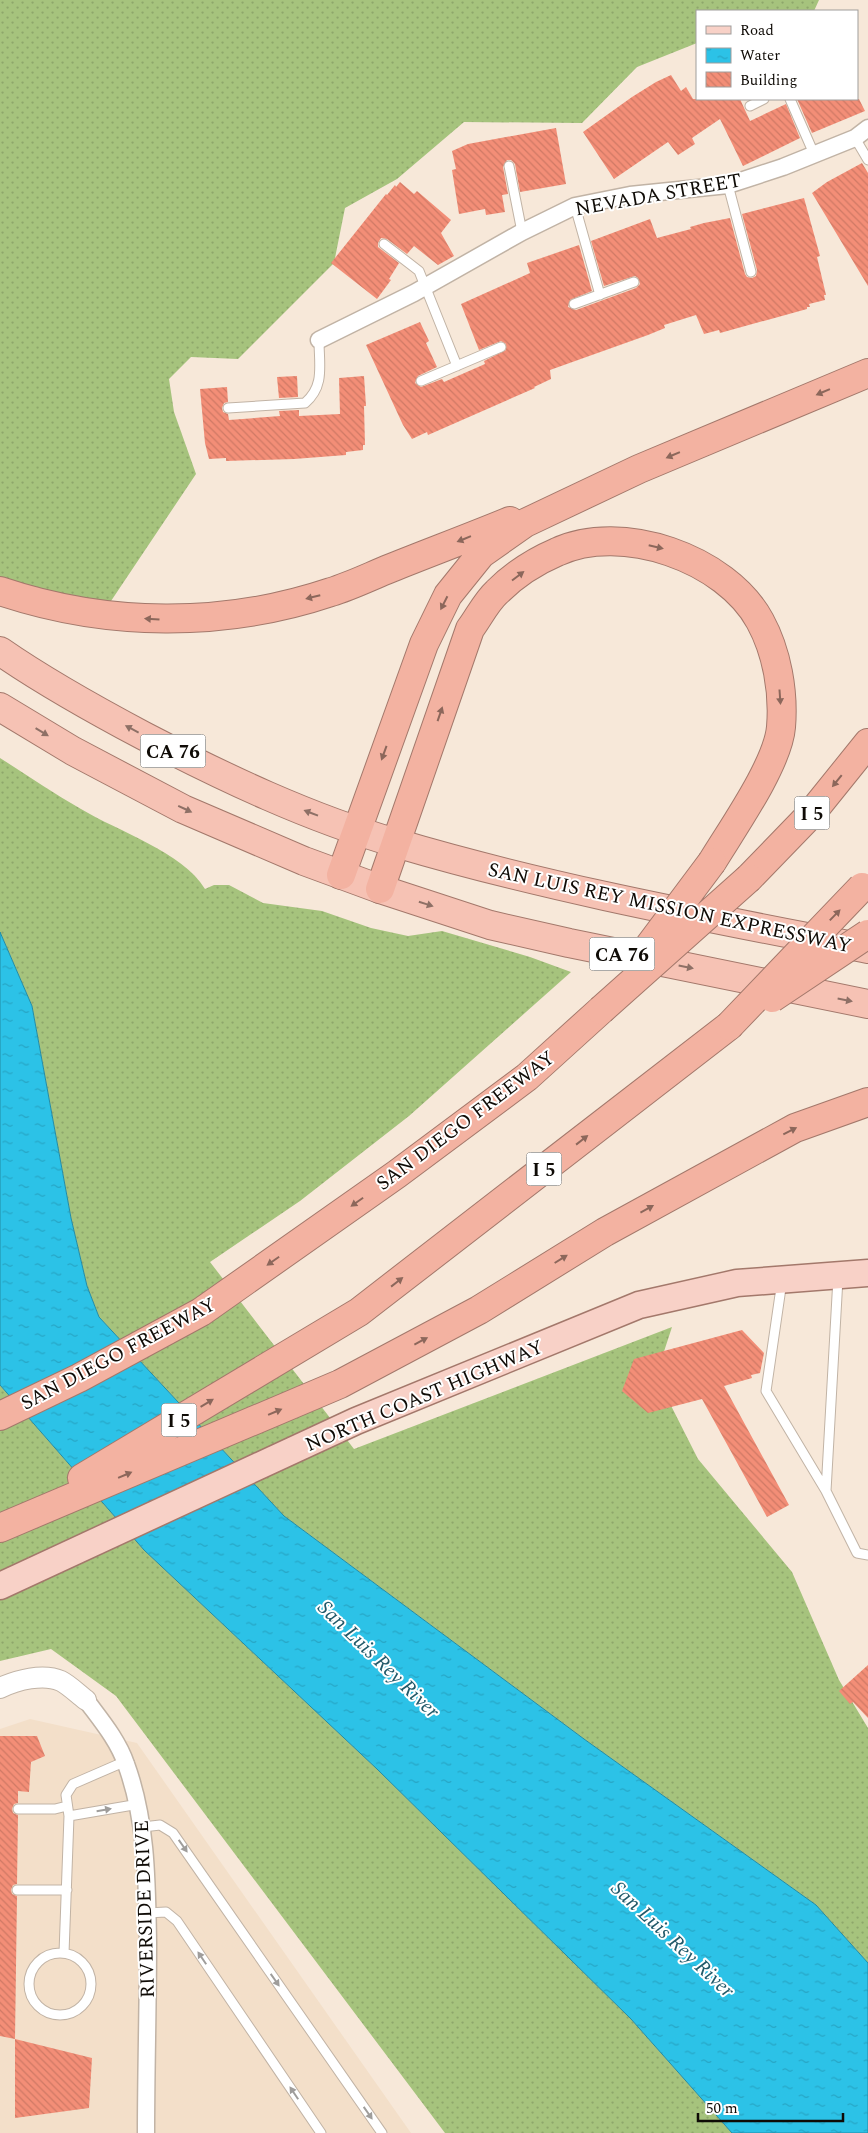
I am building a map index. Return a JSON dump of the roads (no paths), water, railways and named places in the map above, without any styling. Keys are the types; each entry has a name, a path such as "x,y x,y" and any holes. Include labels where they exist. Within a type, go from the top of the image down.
{"highway":[{"path":"0,591 35,603 74,611 157,619 214,616 274,607 331,592 639,469 868,373"},
{"path":"341,874 424,644 448,595 481,554 525,523 639,469"},
{"path":"380,889 470,629 496,592 524,571 557,551 585,544 608,541 655,546 681,554 715,575 740,595 759,620 772,649 781,696 781,729 771,764 712,862 601,1010"},
{"name":"CA 76","path":"0,651 76,700 193,762 276,799 356,830"},
{"name":"CA 76","path":"0,706 73,751 184,809 304,861 380,889 490,925 868,1004"},
{"name":"SAN DIEGO FREEWAY","path":"0,1416 79,1378 201,1312 397,1174 527,1077 749,878 810,815 868,743"},
{"name":"SAN LUIS REY MISSION EXPRESSWAY","path":"356,830 395,843 512,875 596,895 868,949"},
{"name":"I 5","path":"0,1528 359,1312 729,1026 865,884"},
{"path":"729,1026 868,934"},
{"path":"0,1528 340,1384 479,1310 605,1232 795,1128 868,1102"}],"main road":[{"name":"NORTH COAST HIGHWAY","path":"0,1586 356,1421 639,1305 737,1283 782,1278 868,1273"}],"street":[{"name":"NEVADA STREET","path":"319,340 426,286 522,232 575,206 630,195 728,185 783,168 862,133"},
{"path":"0,1688 10,1683 36,1677 44,1678 60,1681 86,1700"},
{"name":"RIVERSIDE DRIVE","path":"86,1700 126,1761 139,1804 143,1828 148,1913 146,2133"}],"lane":[{"path":"750,106 762,100"},
{"path":"790,100 814,154"},
{"path":"862,133 868,160"},
{"path":"509,166 522,232"},
{"path":"728,185 751,272"},
{"path":"575,206 600,294"},
{"path":"384,244 419,271 457,366"},
{"path":"574,304 634,282"},
{"path":"228,408 305,403 315,395 320,378 319,340"},
{"path":"421,381 501,347"},
{"path":"826,1491 838,1275"},
{"path":"782,1278 766,1391 826,1491 857,1554 868,1555"},
{"path":"64,1953 68,1811 66,1794 72,1784 126,1761"},
{"path":"18,1809 68,1811 139,1804"},
{"path":"143,1828 160,1825 173,1833 382,2133"},
{"path":"17,1890 66,1890"},
{"path":"148,1913 166,1912 177,1921 321,2133"},
{"path":"64,1953 80,1961 86,1968 91,1985 85,2002 71,2013 62,2015 52,2014 43,2010 35,2003 29,1983 36,1964 44,1957 64,1953"}],"water":[{"name":"San Luis Rey River","path":"0,932 32,1006 71,1218 87,1286 99,1317 284,1516 584,1739 816,1905 868,1963 868,2133 732,2133 631,2019 377,1769 144,1550 0,1385"}]}
